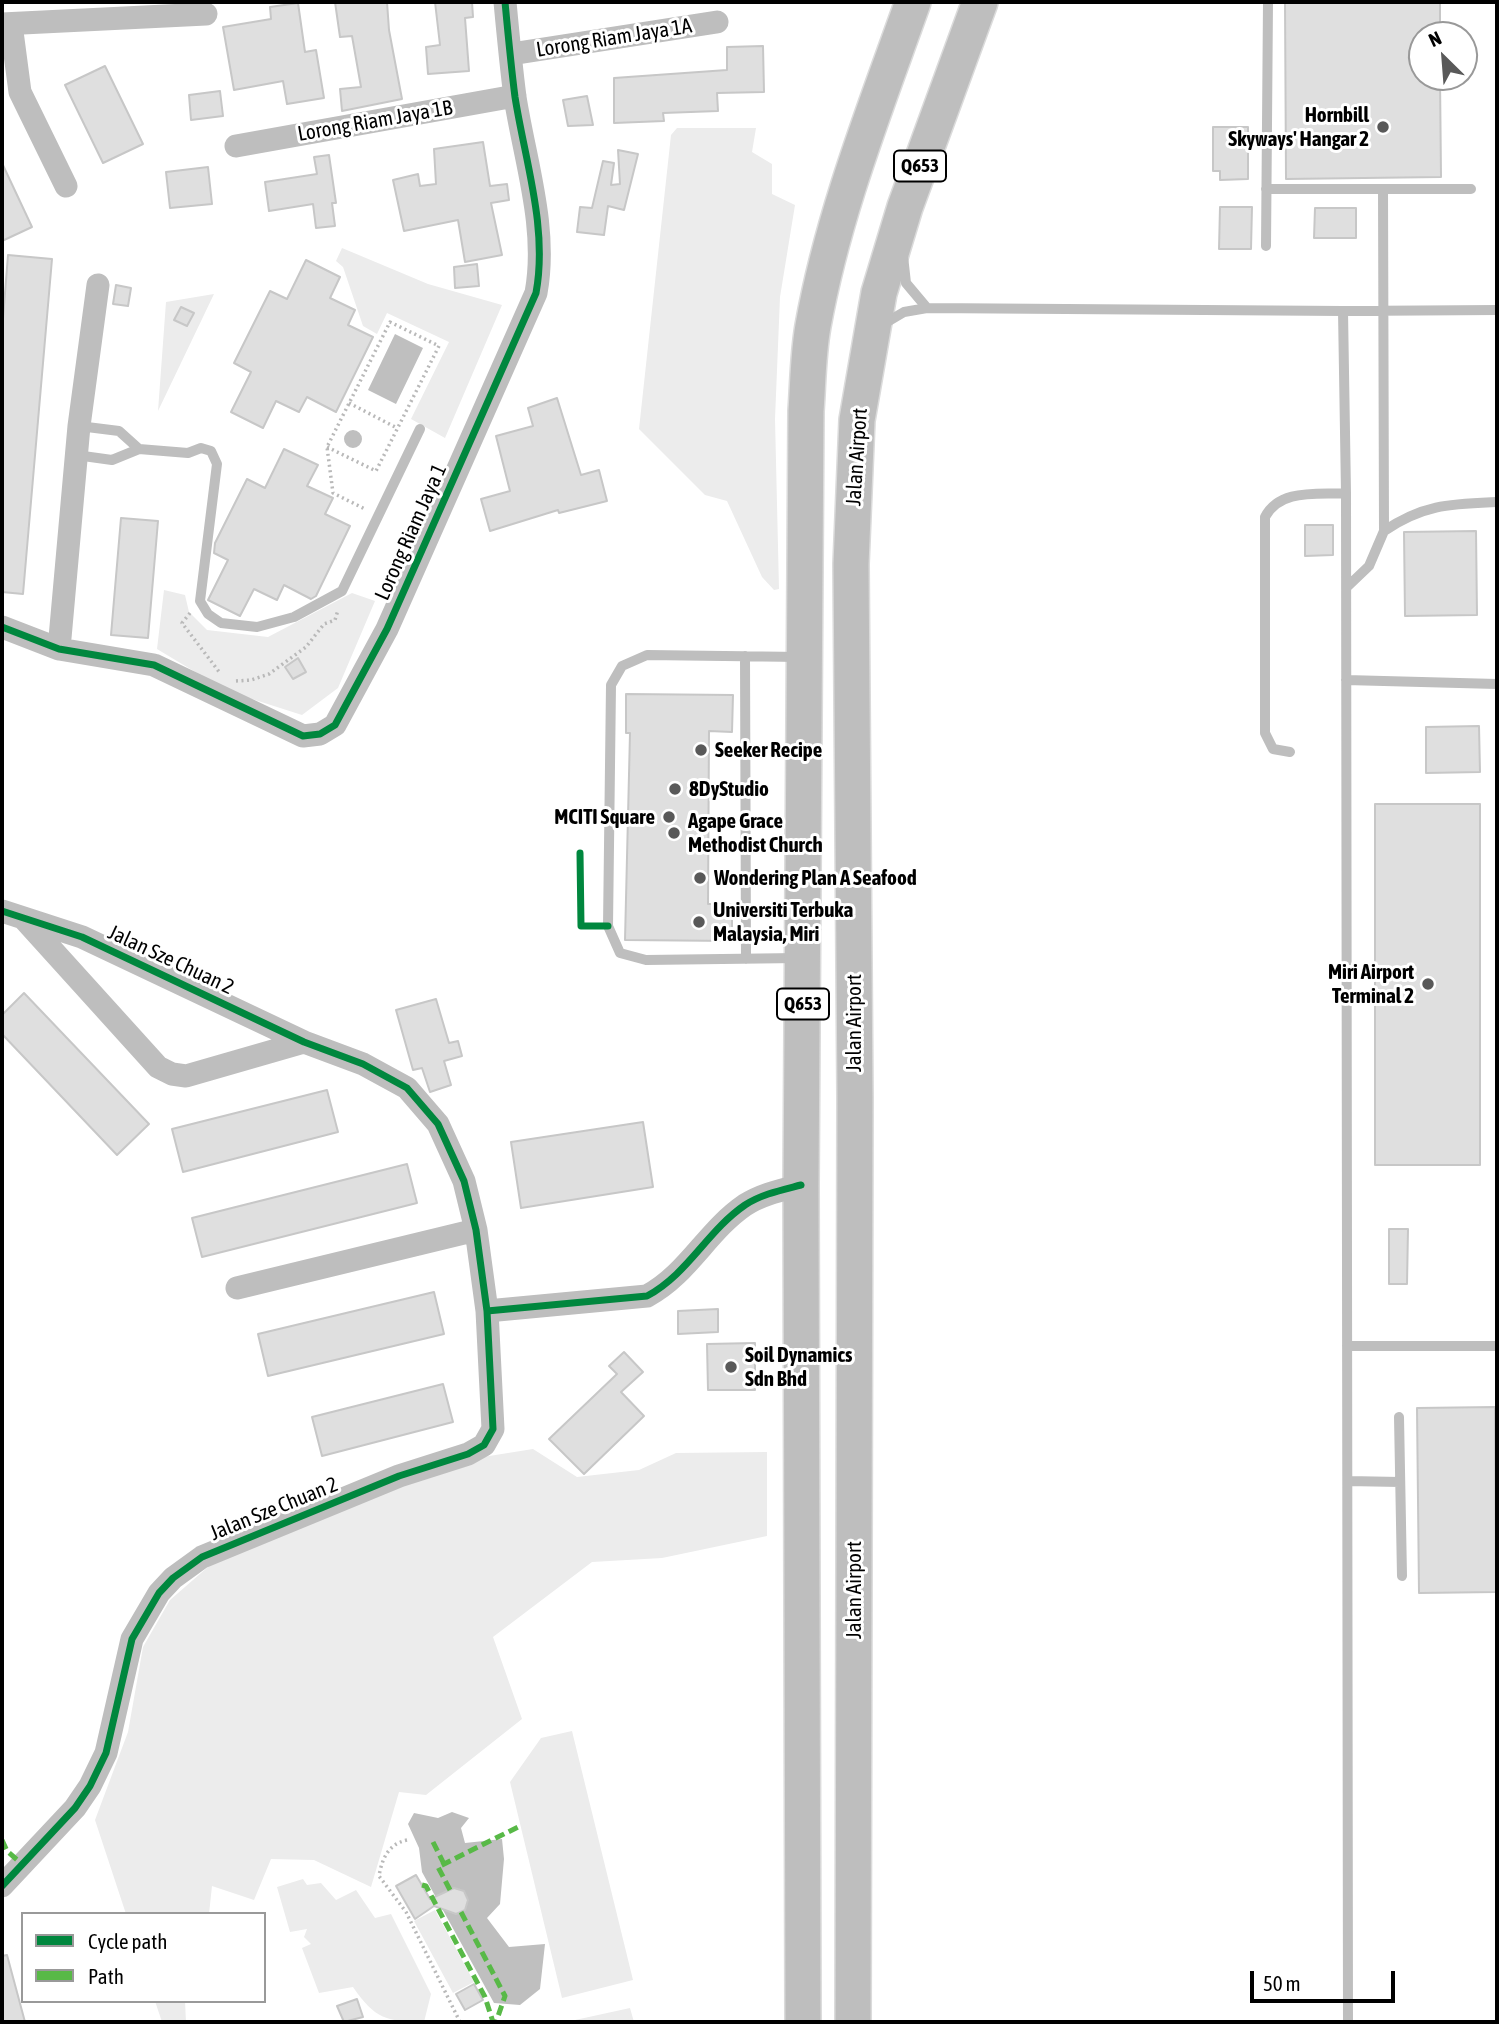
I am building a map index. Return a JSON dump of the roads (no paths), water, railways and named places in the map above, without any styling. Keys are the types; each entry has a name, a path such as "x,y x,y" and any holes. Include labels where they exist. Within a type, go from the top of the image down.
{"main road":[{"name":"Q653","path":"803,2022 801,1185 804,958 802,657 806,411 812,330 844,194 913,2"},
{"name":"Jalan Airport","path":"853,2022 855,1098 851,564 857,420 879,293 905,207 980,2"},
{"path":"801,1185 832,1173 845,1153 855,1098"}],"street":[{"name":"Lorong Riam Jaya 1","path":"2,627 59,649 154,666 303,736 320,734 335,725 387,629 537,293 540,272 539,235 515,96 505,2"},
{"path":"66,186 20,92 6,24 206,14"},
{"name":"Lorong Riam Jaya 1A","path":"511,54 718,22"},
{"name":"Lorong Riam Jaya 1B","path":"236,146 515,96"},
{"path":"59,649 79,426 98,285"},
{"name":"Jalan Sze Chuan 2","path":"2,911 82,937 304,1042 363,1064 407,1088 423,1103 439,1124 464,1181 475,1230 487,1311 493,1429 484,1445 468,1454 399,1476 202,1557 173,1578 159,1593 132,1640 106,1754 90,1786 75,1808 2,1886"},
{"path":"24,919 158,1067 172,1074 186,1076 304,1042"},
{"path":"487,1311 647,1296 669,1284 721,1225 746,1205 764,1195 801,1185"},
{"path":"237,1288 475,1230"}],"lane":[{"path":"1266,246 1268,2"},
{"path":"1266,189 1471,189"},
{"path":"1347,587 1369,566 1384,531 1383,189"},
{"path":"905,207 903,261 906,283 927,308"},
{"path":"872,334 886,321 904,312 927,308 1497,310"},
{"path":"1343,310 1347,587 1348,2022"},
{"path":"79,426 119,431 139,449"},
{"path":"76,455 112,460 139,449 188,453 201,448 211,451 217,464 200,601 208,614 221,623 257,627 294,617 342,591 420,429"},
{"path":"1290,752 1273,749 1265,733 1265,517 1279,500 1293,496 1346,494"},
{"path":"1384,531 1417,512 1438,504 1497,502"},
{"path":"802,657 647,655 622,666 611,685 607,926 621,953 646,960 804,958"},
{"path":"744,656 746,959"},
{"path":"1346,680 1497,684"},
{"path":"1347,1346 1497,1346"},
{"path":"1399,1417 1402,1576"},
{"path":"1348,1481 1400,1482"}],"place":[{"name":"Hornbill Skyways' Hangar 2","path":"1383,127"},
{"name":"Seeker Recipe","path":"701,750"},
{"name":"8DyStudio","path":"675,789"},
{"name":"MCITI Square","path":"669,817"},
{"name":"Agape Grace Methodist Church","path":"674,833"},
{"name":"Wondering Plan A Seafood","path":"700,878"},
{"name":"Universiti Terbuka Malaysia, Miri","path":"699,922"},
{"name":"Miri Airport Terminal 2","path":"1428,984"},
{"name":"Soil Dynamics Sdn Bhd","path":"731,1367"}]}
